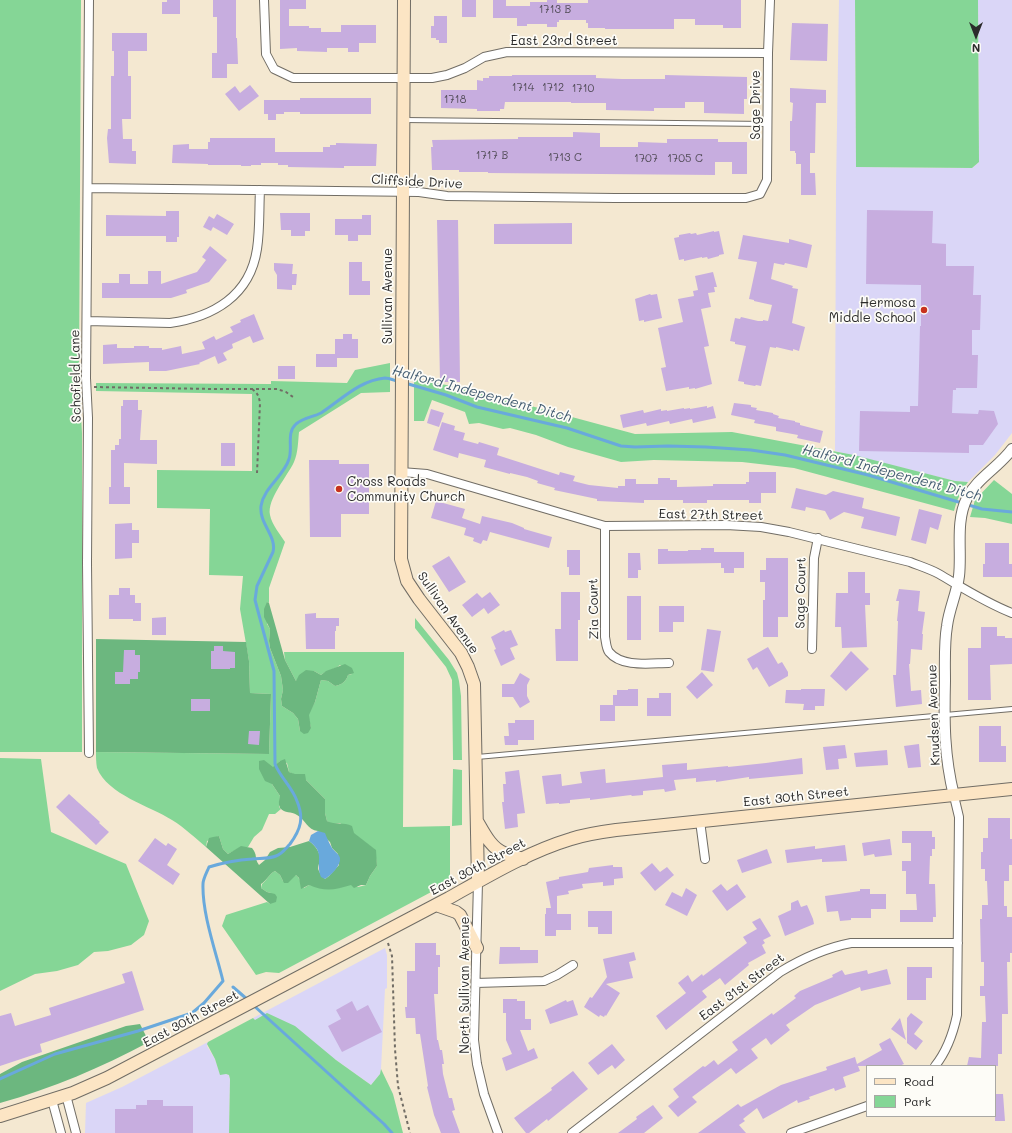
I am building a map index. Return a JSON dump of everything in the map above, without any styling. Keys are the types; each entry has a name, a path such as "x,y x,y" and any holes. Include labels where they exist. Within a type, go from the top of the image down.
{"main road":[{"name":"Sullivan Avenue","path":"404,0 401,552 407,581 419,600 461,654 471,675 475,692 478,882"},
{"name":"East 30th Street","path":"0,1116 66,1095 92,1085 125,1069 523,858 554,844 587,834 616,830 1012,789"},
{"path":"477,820 491,843 497,849 504,853 523,858"},
{"path":"436,905 456,912 460,915 477,948"}],"street":[{"name":"Schofield Lane","path":"89,0 87,321 89,752"},
{"name":"East 23rd Street","path":"264,0 266,54 274,69 293,78 432,78 447,75 465,68 484,57 507,52 768,53"},
{"name":"Sage Drive","path":"746,198 760,194 767,180 770,0"},
{"name":"Cliffside Drive","path":"88,188 419,192 447,196 746,198"},
{"path":"87,321 170,323 203,316 215,310 228,300 244,282 255,260 259,236 260,190"},
{"name":"Knudsen Avenue","path":"936,1065 951,1038 957,1015 959,817 946,760 944,714 946,628 958,586 961,524 965,503 972,490 1012,449"},
{"name":"East 27th Street","path":"401,472 427,474 605,526 746,526 774,529 818,538 910,562 938,573 958,586 1002,610 1012,613"},
{"name":"Zia Court","path":"605,526 605,637 608,651 617,660 629,663 669,663"},
{"name":"Sage Court","path":"812,649 814,558 818,538"},
{"path":"700,821 705,859"},
{"name":"North Sullivan Avenue","path":"478,882 474,1040 477,1064 484,1094 498,1133"},
{"name":"East 31st Street","path":"572,1133 780,972 806,957 837,946 851,943 958,943"},
{"path":"476,983 538,982 550,979 573,965"},
{"path":"66,1095 76,1133"},
{"path":"52,1100 61,1133"},
{"path":"791,1133 866,1106"}],"lane":[{"path":"403,120 768,124"},
{"path":"476,757 1012,708"}],"path":[{"path":"87,387 277,389 286,392 293,397"},
{"path":"252,389 259,396 260,403 257,473"},
{"path":"384,932 392,956 395,1049 398,1086 410,1133"}],"shaded area":[{"name":"Hermosa Middle School","path":"839,0 855,0 856,167 972,168 979,162 978,0 1012,0 1012,433 995,455 968,482 955,481 835,451 836,187"},
{"path":"385,948 387,955 387,988 385,989 381,1069 380,1074 371,1085 336,1060 253,1018"},
{"path":"208,1042 207,1046 215,1059 220,1074 229,1075 230,1079 229,1133 85,1133 86,1103 122,1087"}],"green space":[{"path":"0,0 81,0 79,379 82,433 82,752 0,752"},
{"path":"855,0 978,0 979,162 972,168 856,167"},
{"path":"390,363 390,392 361,393 299,432 298,447 295,459 274,495 270,509 272,522 285,542 269,588 269,603 267,602 267,624 270,629 270,648 281,676 283,690 281,699 282,706 293,713 298,719 300,731 311,728 308,715 315,702 321,680 328,681 335,686 343,683 348,675 352,674 340,665 321,675 314,671 296,681 285,660 284,652 404,652 403,827 450,826 450,882 279,973 266,972 256,975 222,926 226,915 267,902 270,904 271,893 261,888 262,884 275,871 280,875 283,881 296,875 304,888 309,885 338,888 351,884 358,887 366,885 377,866 375,850 340,823 332,824 327,821 325,813 325,799 306,780 289,772 287,763 280,761 273,768 272,784 280,796 279,807 281,809 275,814 269,814 262,830 254,837 248,847 241,847 228,854 223,849 219,836 207,841 206,847 172,820 130,799 110,786 102,777 97,768 96,756 96,752 269,754 271,694 250,693 249,661 240,609 243,576 209,575 210,509 157,508 157,470 252,471 252,394 96,391 96,383 271,384 271,381 347,383 355,370"},
{"path":"414,379 468,389 635,434 732,432 854,455 955,481 968,482 956,503 954,511 794,468 742,462 654,460 621,462 510,428 503,429 479,423 469,424 465,412 432,400 424,421 414,421"},
{"path":"994,480 1012,494 1012,524 985,518 970,517 975,500"},
{"path":"267,602 269,603 285,660 296,681 299,675 306,670 314,671 321,675 326,671 345,664 352,668 354,673 348,675 343,683 335,686 328,681 321,680 315,702 309,715 311,728 308,733 304,734 300,731 298,719 293,713 282,706 281,699 283,690 281,676 270,648 270,629 264,617 264,609"},
{"path":"415,618 449,660 457,673 461,696 462,760 453,760 452,680 446,667 415,628"},
{"path":"96,639 246,642 249,661 250,693 271,694 269,754 96,752"},
{"path":"0,758 41,759 51,832 126,864 149,921 144,935 131,945 108,951 94,952 78,965 57,971 35,974 0,991"},
{"path":"285,759 289,772 295,774 305,774 306,780 325,799 325,813 327,821 352,826 354,833 376,850 377,866 366,885 361,885 354,888 351,885 330,890 320,889 309,885 301,889 299,878 296,875 288,883 284,883 280,875 275,871 261,884 261,888 267,892 275,894 277,897 276,902 270,904 206,847 209,838 219,836 223,849 228,854 241,846 252,848 259,865 265,860 270,852 278,848 290,847 309,841 319,852 320,861 318,870 325,879 339,865 338,854 332,848 330,842 318,831 311,829 303,819 280,808 280,796 272,784 265,781 259,769 259,761 264,760 273,767"},
{"path":"453,769 462,770 462,825 452,826"},
{"path":"267,1013 295,1026 336,1060 371,1085 380,1074 381,1069 393,1094 403,1133 229,1133 230,1079 229,1075 220,1075 215,1059 207,1044 208,1042 253,1018 255,1020"},
{"path":"140,1024 149,1042 76,1077 39,1091 0,1103 0,1074 22,1062 126,1026"}],"water":[{"path":"318,831 325,833 332,848 340,858 339,864 333,873 325,879 321,877 319,872 319,854 314,845 309,841 311,835"}],"building":[{"path":"167,0 180,0 180,14 162,14 162,2 167,2"},
{"path":"213,0 236,0 238,64 227,64 227,78 212,78 212,53 217,53 217,17 213,17"},
{"path":"280,0 306,0 306,9 289,9 289,26 309,26 309,28 321,28 321,32 341,32 341,25 376,25 376,43 359,43 359,52 348,52 348,48 327,48 327,52 297,51 297,48 280,49"},
{"path":"462,0 476,0 476,17 462,17"},
{"path":"493,0 506,0 506,6 530,6 530,2 547,2 547,0 557,0 557,3 588,3 588,0 741,0 741,28 723,28 723,25 695,25 695,19 674,19 674,29 588,28 588,23 586,23 586,20 559,20 559,22 557,22 557,27 547,27 547,24 527,24 527,26 517,26 517,18 493,18"},
{"path":"434,16 447,16 447,43 439,43 439,40 436,40 436,38 431,38 431,26 434,26"},
{"path":"792,23 828,24 827,61 790,60"},
{"path":"112,33 147,33 147,51 128,51 128,76 131,76 131,119 122,119 123,139 132,139 132,151 136,151 136,164 109,163 107,138 108,129 111,129 111,76 114,76"},
{"path":"596,75 596,78 622,79 665,79 665,75 747,77 747,99 744,99 744,114 704,113 704,102 685,102 685,108 654,108 654,111 606,110 606,103 571,102 505,102 504,109 500,109 500,111 441,108 441,90 477,90 477,80 483,81 483,78 489,78 489,76"},
{"path":"250,85 259,96 239,111 225,94 235,86 240,93"},
{"path":"790,88 826,90 826,103 816,103 815,153 810,153 810,173 815,173 816,195 801,195 801,164 796,164 795,151 790,151 790,121 792,121 793,103 790,102"},
{"path":"300,98 371,98 371,114 300,114 300,112 284,112 284,114 276,114 276,120 268,120 268,114 264,114 264,100 300,100"},
{"path":"573,132 600,133 600,147 638,147 638,142 667,143 667,139 718,139 718,142 747,142 747,174 732,174 732,162 715,162 715,175 488,173 459,172 459,170 432,170 432,140 573,137"},
{"path":"210,138 275,138 275,152 323,152 323,147 330,147 330,145 336,145 336,143 377,144 376,166 344,166 344,168 288,167 288,165 278,165 278,163 261,163 261,165 241,166 172,163 173,145 189,144 189,149 208,149 208,142 210,142"},
{"path":"867,210 933,211 932,243 946,244 946,266 974,266 973,295 981,295 980,330 972,330 972,355 978,355 977,388 956,388 956,390 953,390 952,413 978,414 979,410 994,411 998,424 983,445 969,445 969,453 859,451 860,411 910,412 910,406 918,406 921,326 921,285 866,284"},
{"path":"166,211 179,211 179,237 177,237 177,242 166,242 166,236 106,236 106,215 166,216"},
{"path":"280,213 310,213 310,231 305,231 305,236 291,236 291,230 281,230"},
{"path":"217,214 234,224 227,235 213,227 211,231 203,227 209,216 214,219"},
{"path":"362,215 371,215 371,235 358,235 358,241 348,241 348,235 335,235 335,219 362,219"},
{"path":"437,220 458,220 460,382 440,382"},
{"path":"572,223 572,244 494,244 494,224"},
{"path":"719,231 724,254 708,259 707,257 702,257 684,261 684,259 679,260 674,238 679,237 679,235 690,233 696,233 697,235"},
{"path":"743,235 789,243 789,239 812,245 807,268 785,263 784,265 774,263 771,279 798,289 792,323 805,327 799,351 770,347 761,386 744,384 744,382 738,381 746,346 735,344 735,342 730,341 735,318 740,319 741,317 758,321 768,321 772,305 749,299 757,262 738,259"},
{"path":"210,246 227,260 209,282 186,290 187,293 171,298 102,298 102,283 119,283 119,274 130,274 130,284 148,284 148,271 161,271 161,284 197,272 206,260 202,257"},
{"path":"349,262 362,262 362,281 370,281 370,295 349,295"},
{"path":"274,263 293,264 292,274 297,274 296,285 292,285 292,290 277,289 277,275 274,270"},
{"path":"713,272 717,287 714,287 715,292 708,293 711,307 701,309 709,346 704,347 712,384 695,389 689,389 689,387 666,391 661,368 666,367 658,328 683,322 678,299 694,296 693,291 698,290 695,276"},
{"path":"650,294 657,294 662,318 644,322 644,320 639,321 635,299"},
{"path":"254,314 264,339 253,343 250,336 232,344 233,348 223,353 227,360 218,364 215,356 199,363 200,364 166,371 149,371 149,362 103,364 103,345 117,344 117,348 149,346 149,348 162,348 162,350 181,346 182,354 205,349 202,342 214,336 216,340 233,332 230,327 241,322 240,320"},
{"path":"343,334 352,334 352,339 358,339 358,358 337,358 337,367 316,367 316,354 335,354 335,339 343,339"},
{"path":"278,366 295,366 295,379 278,379"},
{"path":"123,400 138,400 138,410 142,410 140,440 157,440 157,464 124,463 124,487 130,487 130,504 109,504 109,487 111,487 111,450 115,450 115,445 119,445 119,439 121,439 121,406 123,406"},
{"path":"734,403 751,405 751,407 757,408 756,410 773,413 779,416 778,418 795,421 800,423 800,425 823,431 820,443 797,438 798,435 776,431 776,427 754,423 755,420 731,415"},
{"path":"707,406 707,408 713,406 716,418 693,423 692,419 670,424 669,421 647,426 646,423 623,428 620,415 643,410 644,413 661,409 661,411 667,411"},
{"path":"431,409 444,413 439,427 427,423"},
{"path":"442,422 455,426 454,430 465,433 463,440 478,444 479,442 499,448 497,455 559,475 560,472 575,476 573,481 589,485 618,488 618,486 625,486 625,479 636,479 636,484 658,484 658,478 670,478 670,480 677,480 677,487 713,486 713,484 746,484 746,482 749,482 749,472 776,472 776,493 761,493 761,503 749,503 749,500 707,500 707,503 683,503 683,500 644,500 644,503 597,501 597,499 554,490 555,488 537,483 538,481 527,477 484,467 486,460 459,453 458,458 433,450"},
{"path":"221,443 235,443 235,466 221,466"},
{"name":"Cross Roads Community Church","path":"309,460 339,460 339,464 369,464 369,514 341,514 341,537 310,537"},
{"path":"796,488 826,495 833,491 864,498 862,508 900,517 896,536 861,528 864,517 844,512 830,520 825,511 806,507 805,511 791,508"},
{"path":"436,501 465,509 462,518 480,524 482,516 512,523 524,529 552,537 549,548 490,532 487,541 483,540 481,544 473,541 474,538 464,535 466,528 431,518"},
{"path":"919,509 942,515 938,530 930,527 926,544 911,540"},
{"path":"132,523 132,530 139,530 139,543 132,543 132,558 115,559 115,524"},
{"path":"985,543 1009,543 1009,564 1012,564 1012,577 983,577 983,564 985,564"},
{"path":"701,548 714,548 714,552 744,552 744,568 734,568 734,573 724,573 724,568 721,568 721,563 658,564 658,549 668,549 668,551 688,551 701,550"},
{"path":"567,550 580,550 580,575 569,575 569,567 567,567"},
{"path":"628,553 640,553 641,570 638,570 638,578 628,578"},
{"path":"449,556 466,582 449,592 432,566"},
{"path":"766,558 788,558 788,617 778,617 778,637 763,637 763,600 765,600 765,582 760,582 760,570 766,570"},
{"path":"848,572 865,572 865,593 870,593 870,605 865,605 867,647 842,648 841,627 835,627 836,593 848,593"},
{"path":"119,588 130,588 130,595 135,595 135,603 141,603 141,621 133,621 133,619 109,619 109,595 119,595"},
{"path":"899,589 920,591 918,611 925,612 922,634 922,650 911,649 909,664 911,691 921,690 922,704 896,707 893,675 896,675 899,601 896,601"},
{"path":"490,592 500,605 488,614 484,608 472,617 462,605 477,593 482,598"},
{"path":"561,592 580,592 578,661 556,661 555,629 561,629"},
{"path":"627,596 641,596 641,640 627,640"},
{"path":"659,606 684,606 684,622 673,622 673,632 659,632"},
{"path":"316,613 316,618 339,618 339,626 336,626 335,631 335,649 306,649 305,614"},
{"path":"166,617 166,635 152,635 152,618"},
{"path":"981,627 997,627 997,636 1012,638 1012,664 990,665 991,700 968,700 968,648 981,648"},
{"path":"707,629 721,631 714,672 701,670"},
{"path":"504,630 505,632 511,630 518,645 510,648 515,659 501,666 494,650 496,649 491,637"},
{"path":"214,646 223,646 223,651 235,652 235,668 211,669 211,651 214,651"},
{"path":"768,647 778,664 782,662 788,672 788,676 769,687 757,667 753,670 747,659"},
{"path":"124,650 135,650 135,655 140,655 140,672 138,672 138,679 130,679 130,684 115,684 115,672 123,672"},
{"path":"851,651 869,669 846,691 830,676"},
{"path":"702,672 713,685 697,699 686,687"},
{"path":"520,673 530,679 527,685 527,696 530,702 520,708 513,697 502,697 502,684 514,684"},
{"path":"638,689 638,706 615,706 615,721 600,721 600,705 613,705 613,695 617,695 617,690"},
{"path":"825,689 824,706 815,706 815,710 803,710 804,704 785,703 786,690"},
{"path":"659,693 671,693 671,716 647,716 647,698 659,698"},
{"path":"191,699 210,699 210,711 191,711"},
{"path":"515,720 534,720 534,740 518,740 518,745 505,745 504,736 509,736 508,723 515,723"},
{"path":"979,726 1001,726 1001,746 1006,746 1006,762 979,762"},
{"path":"249,731 260,731 259,745 248,744"},
{"path":"919,744 921,767 908,768 904,746"},
{"path":"845,745 847,758 838,759 839,769 826,770 823,747"},
{"path":"887,750 888,765 856,767 854,753"},
{"path":"802,758 803,774 749,779 749,777 716,782 716,780 696,782 696,778 674,780 676,790 665,792 664,789 643,791 643,795 590,800 590,798 570,800 570,803 559,804 546,804 542,776 561,774 562,786 582,783 580,772 605,769 606,783 663,777 662,765 687,763 687,770 728,767"},
{"path":"519,770 525,813 517,814 518,827 505,829 502,802 504,802 503,784 506,784 505,772"},
{"path":"69,794 109,832 96,845 56,807"},
{"path":"988,818 1010,818 1012,865 1009,865 1009,881 1004,881 1004,906 1007,906 1007,917 1012,917 1012,953 1010,953 1010,962 1007,962 1008,1014 1002,1014 1002,1054 998,1054 998,1066 967,1065 969,1057 981,1058 982,1022 986,1022 985,996 980,996 980,986 984,986 984,962 981,962 980,919 982,919 982,905 988,905 985,869 981,869 981,852 983,852 983,838 988,838"},
{"path":"902,831 932,831 932,837 935,837 935,849 932,849 932,856 930,856 929,884 935,884 936,917 933,917 933,922 900,922 900,910 917,910 916,894 906,894 906,871 902,871 902,861 911,861 911,843 902,843"},
{"path":"155,838 166,846 168,843 177,849 167,865 180,874 173,885 138,861"},
{"path":"890,839 892,855 875,857 874,854 864,856 862,843"},
{"path":"845,845 847,861 822,862 822,859 787,863 785,850 815,846 815,849"},
{"path":"767,849 772,863 742,873 737,860"},
{"path":"652,863 660,872 667,867 674,875 655,891 640,873"},
{"path":"613,865 613,867 622,867 623,878 614,879 614,885 603,886 603,882 582,884 583,888 568,891 569,894 557,896 557,914 571,914 571,930 556,930 556,936 545,936 546,908 551,908 546,882 559,879 559,877 588,872 589,868"},
{"path":"721,884 727,891 737,884 746,897 727,911 712,891"},
{"path":"686,888 697,895 687,916 665,905 672,892 682,897"},
{"path":"860,889 870,889 870,894 886,894 886,909 871,909 871,918 851,918 851,920 840,921 838,911 827,912 825,896 860,891"},
{"path":"798,900 801,907 807,905 814,924 785,936 778,916 791,910 791,903"},
{"path":"588,911 612,911 612,934 598,934 598,927 588,927"},
{"path":"760,918 771,936 763,940 765,943 762,945 766,953 748,963 749,965 725,985 720,978 702,991 707,997 666,1030 656,1016 686,993 678,983 688,975 692,982 702,974 703,976 747,943 743,937 757,929 752,922"},
{"path":"415,943 436,943 436,955 440,955 440,967 438,967 438,994 434,994 437,1040 440,1050 442,1050 444,1064 442,1064 443,1074 449,1098 452,1098 455,1110 452,1111 460,1133 441,1133 434,1115 427,1087 420,1034 416,1034 415,1018 406,1018 405,1007 407,1007 407,971 415,971"},
{"path":"500,947 520,947 520,950 538,950 538,963 499,964"},
{"path":"634,952 636,960 629,962 633,978 606,984 620,993 606,1016 605,1015 604,1017 600,1015 599,1017 584,1007 590,997 592,998 607,977 603,959"},
{"path":"907,967 932,967 932,978 926,978 926,1000 907,1000"},
{"path":"887,969 891,984 861,991 860,987 815,1005 786,1025 790,1030 771,1045 766,1038 751,1049 758,1058 736,1074 731,1068 692,1097 697,1102 678,1117 668,1106 679,1097 673,1089 703,1066 705,1067 714,1060 718,1065 738,1050 732,1042 772,1013 773,1015 796,998 794,996 800,991 833,977 832,975 842,970 845,975 867,970 868,974"},
{"path":"132,971 144,1010 40,1044 42,1052 0,1066 0,1016 11,1013 15,1026 51,1015 49,1008 125,983 122,974"},
{"path":"503,999 517,999 517,1001 525,1001 525,1019 531,1019 531,1030 520,1030 528,1051 534,1048 538,1058 506,1071 502,1058 512,1054 506,1040 506,1013 503,1013"},
{"path":"566,1000 567,1002 573,1000 578,1015 550,1024 545,1010"},
{"path":"352,1001 357,1011 368,1005 382,1032 342,1052 328,1026 341,1019 336,1010"},
{"path":"911,1013 923,1022 914,1034 923,1041 916,1050 907,1043 907,1018"},
{"path":"900,1018 906,1040 891,1029"},
{"path":"890,1038 904,1064 858,1066 860,1071 843,1077 846,1087 835,1091 834,1088 809,1097 810,1099 798,1103 797,1100 763,1119 757,1108 743,1119 745,1121 739,1125 746,1133 698,1133 738,1104 741,1107 781,1085 827,1070 826,1067 855,1057 857,1064 882,1050 879,1044"},
{"path":"612,1044 625,1060 615,1069 612,1065 598,1075 588,1063"},
{"path":"573,1071 588,1089 548,1121 547,1119 529,1133 526,1133 514,1118 552,1090 551,1088"},
{"path":"996,1094 1003,1094 1005,1121 995,1121"},
{"path":"147,1100 163,1100 163,1106 193,1106 193,1133 115,1133 115,1109 136,1109 136,1105 147,1105"},
{"path":"653,1105 663,1118 644,1133 618,1133 637,1119 636,1117"}],"waterway":[{"name":"Halford Independent Ditch","path":"0,1079 55,1054 138,1031 192,1013 204,1003 223,981 210,933 203,896 203,882 209,867 246,859 270,858 278,855 294,839 299,828 301,818 295,796 275,764 274,671 255,600 257,586 273,552 274,546 261,512 263,499 270,487 283,471 289,459 290,436 296,424 302,420 321,413 351,391 367,382 385,378 400,382"},
{"name":"Halford Independent Ditch","path":"405,383 446,395 477,407 567,428 621,446 706,447 751,450 785,455 868,475 982,509 1012,512"},
{"path":"233,987 248,1000"},
{"path":"252,1004 392,1133"}],"place":[{"name":"Hermosa Middle School","path":"924,310"},
{"name":"Cross Roads Community Church","path":"339,489"}]}
